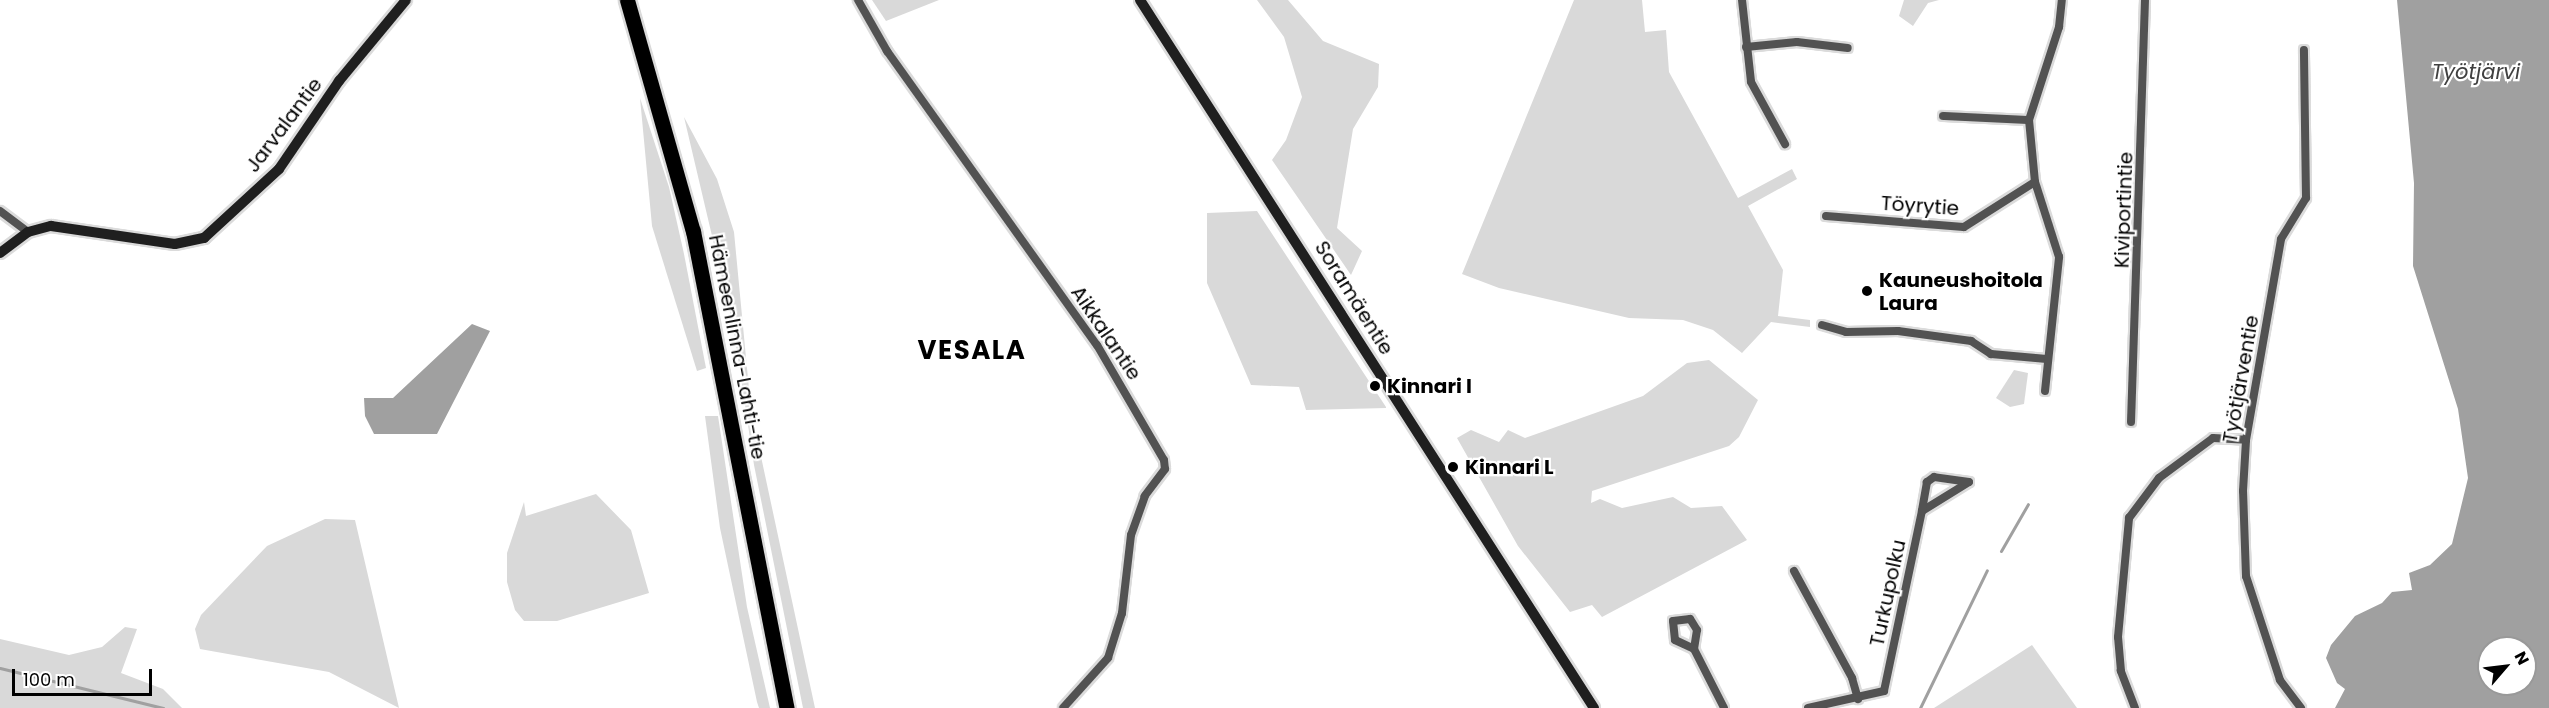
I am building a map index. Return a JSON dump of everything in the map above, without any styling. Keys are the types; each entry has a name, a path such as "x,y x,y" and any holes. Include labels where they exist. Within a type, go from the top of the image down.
{"highway":[{"name":"Hämeenlinna-Lahti-tie","path":"627,0 693,231 787,708"}],"street":[{"name":"Jarvalantie","path":"28,232 71,227 175,244 204,238 279,169 339,81 406,0"},
{"name":"Aikkalantie","path":"858,0 887,51 1097,345 1164,460 1165,469 1145,496 1131,535 1122,613 1108,658 1063,708"},
{"name":"Soramäentie","path":"1140,0 1594,708"},
{"path":"1742,0 1751,82 1785,144"},
{"path":"2045,391 2059,257 2035,182 2029,120 2059,27 2062,0"},
{"name":"Kiviportintie","path":"2131,422 2145,0"},
{"path":"1746,47 1797,42 1848,48"},
{"name":"Työtjärventie","path":"2301,708 2280,680 2246,576 2246,440 2281,239 2306,198 2304,50"},
{"path":"1943,116 2029,120"},
{"name":"Töyrytie","path":"1826,216 1964,228 2035,182"},
{"path":"0,211 28,232 0,253"},
{"path":"1822,326 1846,332 1898,331 1971,341 1991,354 2048,359"},
{"path":"2135,708 2121,671 2118,637 2129,518 2159,478 2213,438 2246,440"},
{"name":"Turkupolku","path":"1858,699 1884,691 1889,681 1927,482 1934,477 1969,482 1960,492 1922,511"},
{"path":"1794,571 1852,678 1858,699 1808,708"},
{"path":"1694,649 1724,708"}],"shaded area":[{"path":"872,0 939,0 886,21"},
{"path":"1257,0 1288,0 1323,41 1379,64 1378,87 1353,129 1337,228 1362,251 1351,275 1272,160 1286,140 1302,97 1284,37"},
{"path":"1574,0 1642,0 1645,32 1666,30 1669,72 1738,198 1792,169 1797,179 1748,206 1783,270 1778,316 1810,320 1810,327 1771,322 1742,353 1713,330 1683,320 1629,318 1499,288 1462,274"},
{"path":"1904,0 1939,0 1928,3 1913,26 1899,16"},
{"path":"640,98 669,187 684,254 706,368 697,371 652,226"},
{"path":"684,117 717,179 734,232 751,410 815,708 803,708 754,465 733,325"},
{"path":"1257,211 1386,408 1306,410 1299,387 1251,385 1207,283 1207,213"},
{"path":"1709,360 1758,400 1739,437 1729,446 1592,491 1591,503 1600,499 1622,508 1673,497 1691,508 1722,506 1747,540 1602,617 1592,605 1570,612 1518,546 1457,438 1471,430 1499,442 1508,430 1525,438 1643,396 1687,363"},
{"path":"2014,370 2028,373 2024,404 2010,407 1996,398"},
{"path":"705,416 718,416 747,607 770,708 759,708 757,702 720,528"},
{"path":"596,494 631,530 649,593 557,621 524,621 515,610 507,582 507,553 524,502 526,516"},
{"path":"325,519 355,520 399,708 329,672 200,649 195,629 201,615 267,546"},
{"path":"125,627 137,629 121,673 163,689 182,708 0,708 0,639 69,655 102,647"},
{"path":"2032,645 2077,708 1934,708"}],"water":[{"name":"Työtjärvi","path":"2397,0 2549,0 2549,708 2335,708 2345,689 2337,683 2326,658 2331,645 2355,616 2382,603 2392,592 2412,590 2409,573 2430,565 2452,544 2468,478 2458,409 2413,266 2414,183"},
{"path":"472,324 490,331 437,434 374,434 365,416 364,398 393,398"}],"waterway":[{"path":"2001,551 2028,504"},
{"path":"1920,708 1987,570"},
{"path":"0,668 163,708"}],"place":[{"name":"Kauneushoitola Laura","path":"1867,291"},
{"name":"Kinnari I","path":"1375,386"},
{"name":"Kinnari L","path":"1453,467"}],"district":[{"name":"VESALA","path":"972,351"}]}
